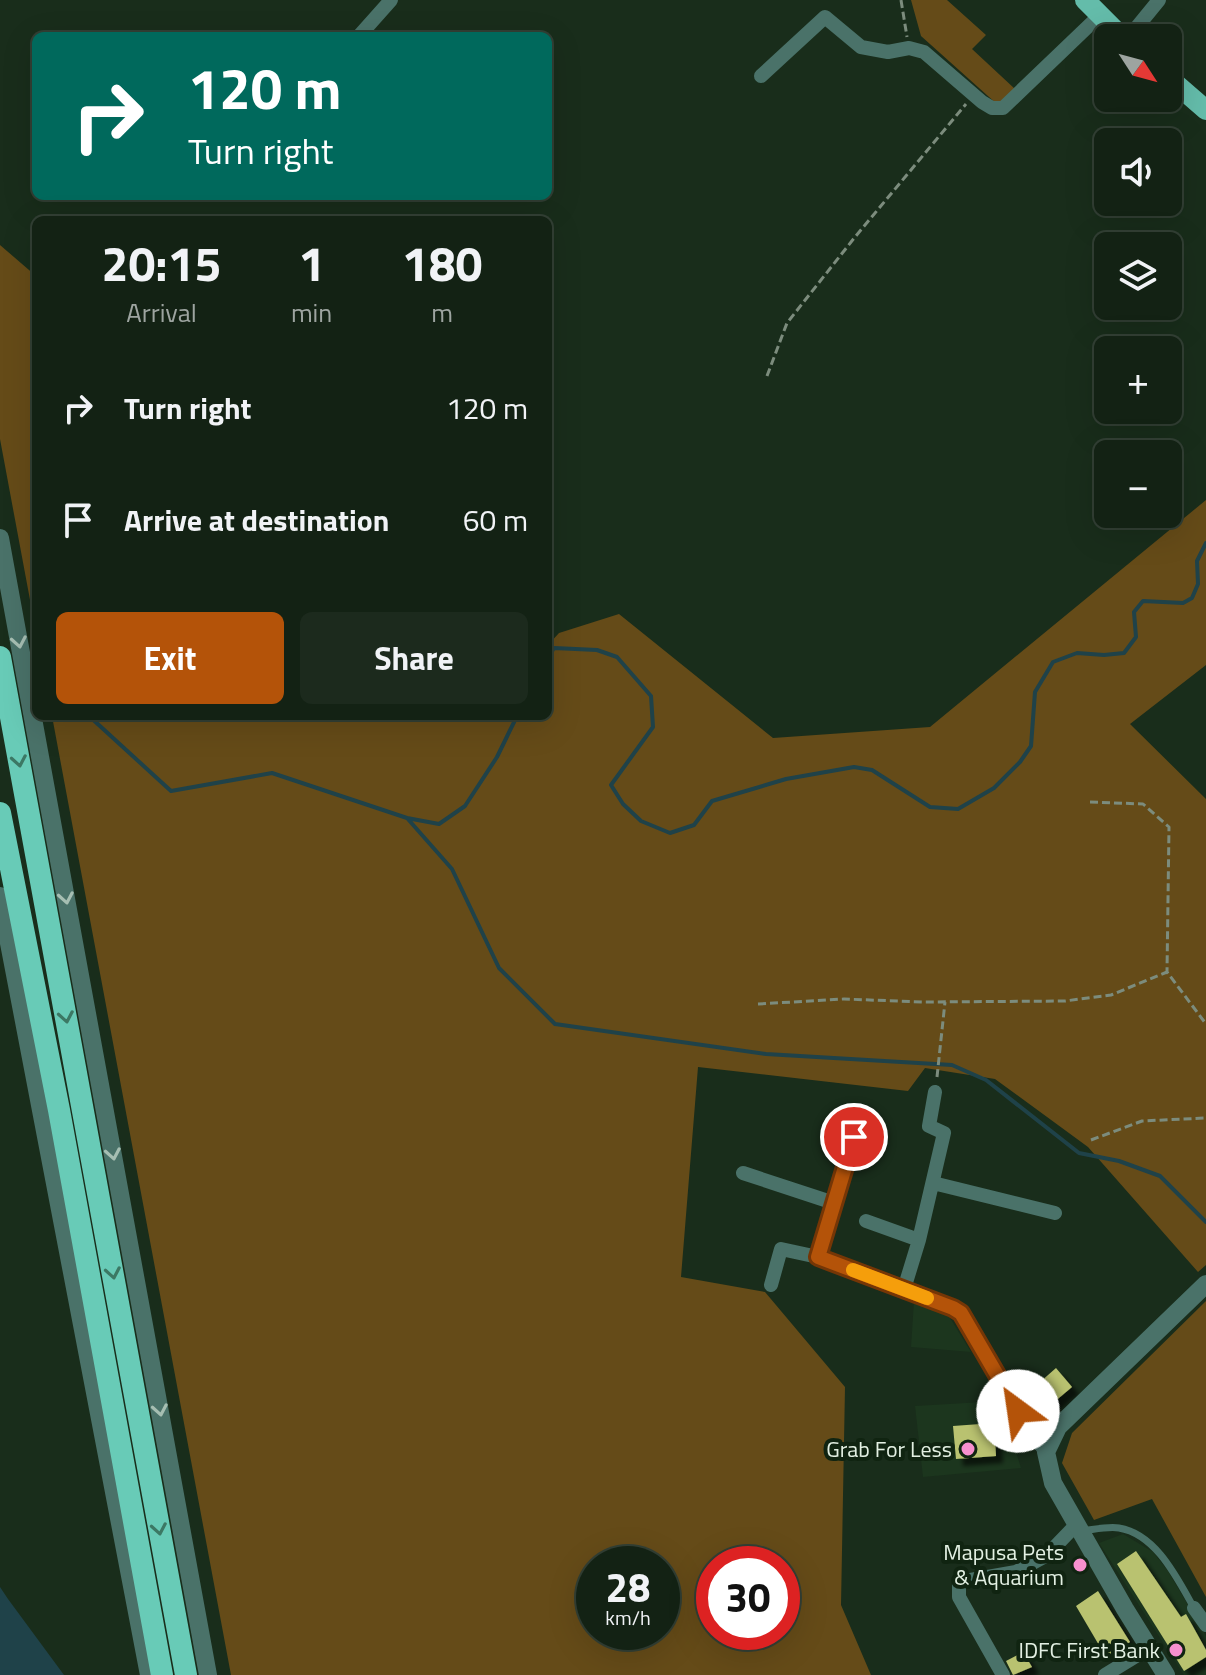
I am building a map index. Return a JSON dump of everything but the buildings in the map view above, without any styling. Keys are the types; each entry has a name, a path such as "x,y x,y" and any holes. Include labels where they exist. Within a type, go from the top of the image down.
{"highway":[{"path":"0,657 186,1675"},
{"path":"0,813 59,1110 162,1675"}],"main road":[{"path":"1092,7 1111,24"},
{"path":"1182,89 1206,110"}],"street":[{"path":"363,32 391,0"},
{"path":"1138,24 1159,0"},
{"path":"761,76 825,17 861,47 888,52 909,48 924,52 992,108 1003,108 1092,7"},
{"path":"0,538 32,713"},
{"path":"33,720 208,1675"},
{"path":"0,896 149,1675"},
{"path":"904,1289 944,1133 929,1126 935,1092"},
{"path":"818,1257 854,1137"},
{"path":"743,1173 834,1203"},
{"path":"933,1183 1055,1213"},
{"path":"866,1221 919,1240"},
{"path":"771,1285 781,1249 818,1257 961,1313 1046,1452 1053,1483 1077,1528 1166,1675"},
{"path":"1046,1452 1058,1427 1206,1284"},
{"path":"1003,1675 959,1597 959,1582 1016,1572 1047,1555 1077,1528"},
{"path":"1194,1608 1206,1625"},
{"path":"1105,1675 1149,1648"}],"lane":[{"path":"1077,1528 1119,1528 1149,1541 1178,1578 1194,1608"}],"path":[{"path":"901,0 909,48"},
{"path":"767,376 787,323 974,95"},
{"path":"1090,802 1143,804 1169,827 1167,972 1206,1024"},
{"path":"758,1004 844,999 1065,1001 1111,995 1167,972"},
{"path":"935,1092 945,1002"},
{"path":"1091,1140 1142,1121 1206,1118"}],"shaded area":[{"path":"911,0 947,0 986,35 972,49 1015,89 998,105 921,36"},
{"path":"0,245 32,273 32,611 0,439"},
{"path":"1206,500 1206,665 1130,724 1206,799 1206,1265 1198,1272 1088,1147 995,1079 925,1068 908,1091 698,1067 681,1277 765,1292 845,1387 841,1605 871,1675 231,1675 53,720 552,720 552,641 559,633 619,614 773,738 930,727 1172,528 1182,528 1182,520"},
{"path":"914,1301 947,1313 971,1352 911,1347"},
{"path":"1206,1301 1206,1597 1152,1499 1094,1520 1062,1463 1072,1433"},
{"path":"1000,1401 1021,1468 923,1477 915,1406"},
{"path":"1123,1534 1153,1552 1168,1571 1206,1636 1206,1675 1184,1675 1099,1543"}],"water":[{"path":"0,1587 8,1599 64,1675 0,1675"}],"waterway":[{"path":"552,651 554,648 597,650 617,657 651,696 653,727 611,785 623,804 641,821 670,833 694,825 712,801 786,779 854,767 872,770 930,807 958,809 994,788 1031,746 1035,692 1053,662 1077,653 1124,653 1136,637 1134,612 1143,601 1183,603 1192,598 1198,584 1197,561 1206,543"},
{"path":"93,720 171,791 272,773 407,818 439,824 465,806 497,757 515,720"},
{"path":"407,818 452,869 499,968 555,1024 766,1054 952,1065 986,1080 1079,1153 1119,1161 1160,1176 1206,1222"}],"slow traffic":[{"path":"853,1270 927,1298"}],"place":[{"name":"Grab For Less","path":"968,1449"},
{"name":"Mapusa Pets & Aquarium","path":"1080,1565"},
{"name":"IDFC First Bank","path":"1176,1650"}],"route":[{"path":"854,1137 818,1257 961,1313 1018,1411"}]}
